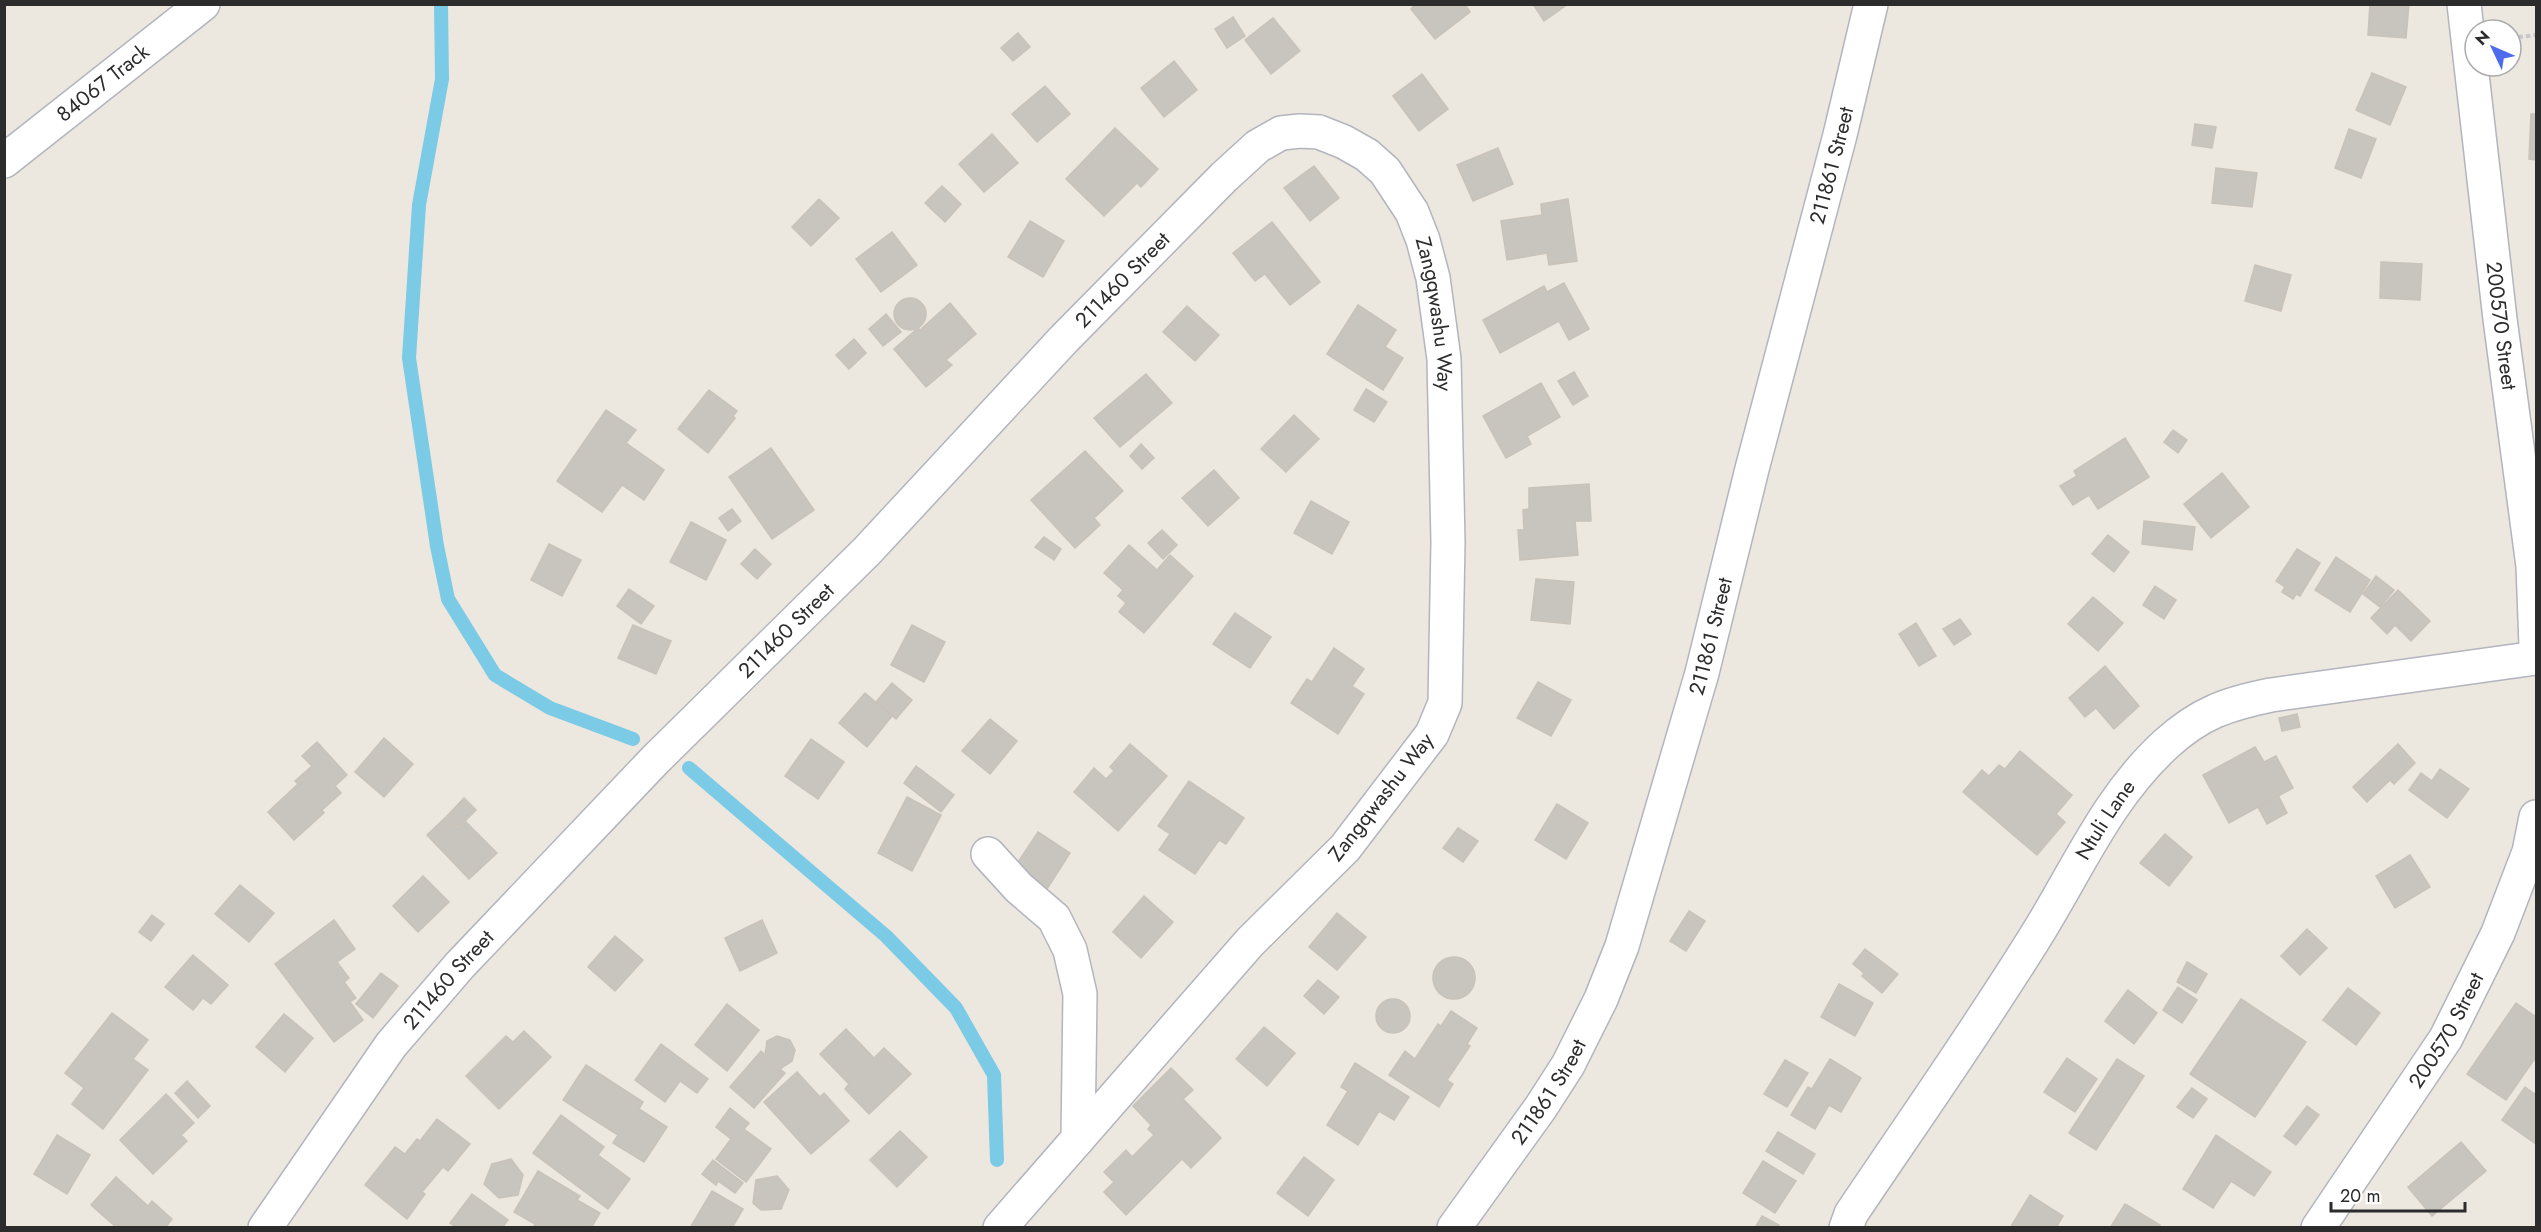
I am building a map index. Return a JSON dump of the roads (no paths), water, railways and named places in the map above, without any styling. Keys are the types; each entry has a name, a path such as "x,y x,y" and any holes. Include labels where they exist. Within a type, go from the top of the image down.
{"street":[{"name":"84067 Track","path":"4,161 203,4"},
{"name":"211861 Street","path":"1455,1227 1541,1107 1568,1065 1601,999 1622,946 1702,673 1752,469 1840,135 1871,4"},
{"name":"200570 Street","path":"2464,4 2500,319 2533,566 2536,646"},
{"name":"211460 Street","path":"265,1227 391,1045 460,965 655,760 867,551 1064,339 1217,184 1258,146 1281,134 1300,130 1318,132 1344,141 1366,155"},
{"name":"Zangqwashu Way","path":"1000,1227 1250,942 1345,848 1432,734 1445,704 1448,542 1444,358 1440,316 1425,250 1412,212 1385,171 1366,155"},
{"name":"Ntuli Lane","path":"1846,1227 1851,1214 2040,930 2104,818 2120,794 2166,743 2214,710 2238,702 2271,695 2536,658"},
{"name":"200570 Street","path":"2318,1227 2446,1038 2498,933 2529,852 2536,817"},
{"path":"988,854 1019,888 1054,918 1070,950 1080,994 1078,1139"}],"waterway":[{"path":"441,4 442,79 419,205 409,358 437,546 448,599 495,675 550,708 633,739"},
{"path":"689,768 886,936 956,1008 994,1075 997,1160"}]}
